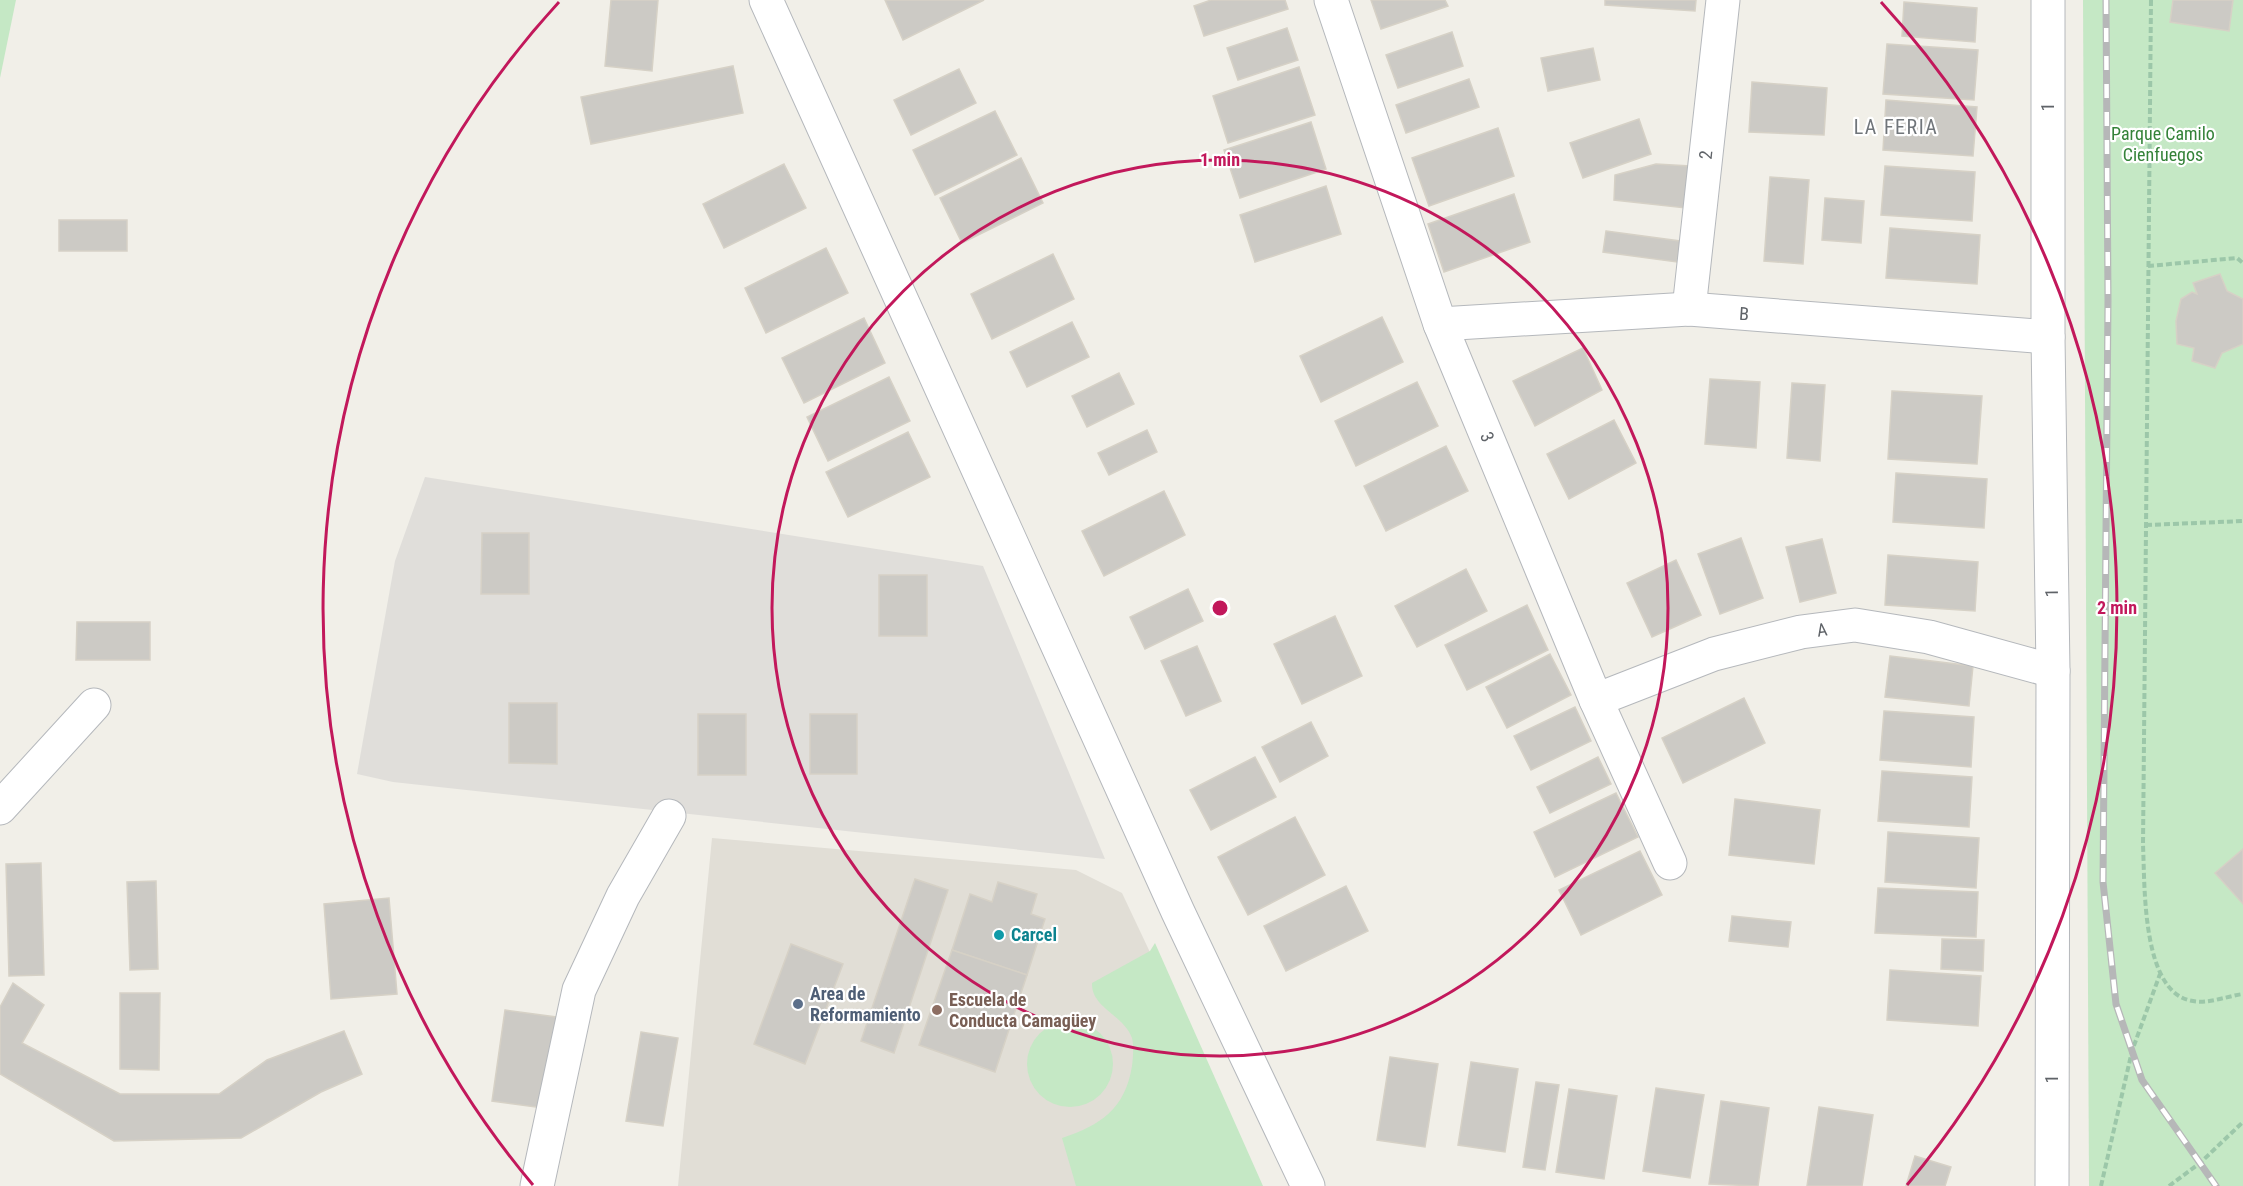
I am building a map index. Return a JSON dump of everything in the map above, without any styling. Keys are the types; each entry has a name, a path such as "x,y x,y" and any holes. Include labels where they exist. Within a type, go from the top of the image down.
{"street":[{"path":"766,0 1173,901 1308,1186"},
{"name":"3","path":"1331,0 1440,324 1596,700 1670,863"},
{"name":"2","path":"1689,309 1723,0"},
{"name":"1","path":"2048,0 2048,337 2053,671 2052,1186"},
{"name":"B","path":"1440,324 1689,309 2048,337"},
{"name":"A","path":"1596,700 1714,654 1801,632 1855,625 1929,637 2053,671"},
{"path":"0,808 94,705"},
{"path":"537,1186 579,990 622,897 669,816"}],"path":[{"path":"2151,0 2143,846 2148,936 2160,974 2179,997 2194,1002 2243,994"},
{"path":"2148,266 2237,258 2243,263"},
{"path":"2146,525 2243,521"},
{"path":"2101,1186 2132,1051 2160,974"},
{"path":"2169,1186 2200,1163 2243,1122"}],"shaded area":[{"path":"425,477 983,566 1105,859 393,782 357,774 395,561"},
{"name":"Escuela de Conducta Camagüey","path":"712,838 1076,870 1122,893 1234,1130 1222,1186 678,1186"}],"green space":[{"path":"0,0 16,0 0,78"},
{"name":"Parque Camilo Cienfuegos","path":"2083,0 2243,0 2243,1186 2089,1186"},
{"path":"1155,943 1263,1186 1076,1186 1062,1138 1088,1127 1109,1113 1124,1094 1133,1059 1133,1041 1128,1030 1097,999 1092,983 1150,951"},
{"path":"1070,1021 1094,1028 1106,1040 1113,1064 1106,1088 1094,1100 1070,1107 1046,1100 1034,1088 1027,1064 1034,1040 1046,1028"}],"building":[{"path":"611,0 658,0 652,71 605,66"},
{"path":"885,0 984,0 903,40"},
{"path":"1211,0 1285,0 1288,9 1204,36 1194,6"},
{"path":"1371,0 1445,0 1448,6 1381,29"},
{"path":"1605,0 1696,0 1695,11 1605,5"},
{"path":"2173,0 2233,0 2229,31 2170,22"},
{"path":"1904,2 1977,8 1975,42 1902,36"},
{"path":"1287,28 1298,60 1238,80 1227,48"},
{"path":"1452,32 1463,66 1398,88 1386,55"},
{"path":"1887,44 1978,50 1974,100 1883,94"},
{"path":"1593,48 1600,80 1548,91 1541,58"},
{"path":"733,66 743,113 591,144 581,97"},
{"path":"1299,67 1315,115 1228,143 1213,96"},
{"path":"959,69 976,103 911,135 894,100"},
{"path":"1469,79 1479,107 1406,133 1396,105"},
{"path":"1752,82 1827,88 1824,135 1749,132"},
{"path":"1886,100 1977,107 1973,156 1883,150"},
{"path":"995,111 1017,155 935,195 913,150"},
{"path":"1639,119 1651,154 1583,178 1570,143"},
{"path":"1311,122 1326,169 1240,198 1224,150"},
{"path":"1498,128 1514,176 1429,206 1412,158"},
{"path":"1021,158 1043,203 962,243 940,198"},
{"path":"784,164 806,208 724,248 703,204"},
{"path":"1656,164 1690,166 1686,208 1614,200 1615,175"},
{"path":"1885,166 1975,172 1972,221 1881,215"},
{"path":"1770,177 1809,180 1803,264 1764,261"},
{"path":"1326,186 1341,234 1255,262 1240,215"},
{"path":"1514,194 1530,242 1444,272 1428,224"},
{"path":"1825,198 1864,201 1861,243 1822,240"},
{"path":"59,220 127,220 127,251 59,251"},
{"path":"1890,228 1980,235 1977,284 1886,278"},
{"path":"1606,231 1680,241 1677,262 1603,252"},
{"path":"826,248 848,293 766,333 745,288"},
{"path":"1053,254 1074,299 992,339 971,294"},
{"path":"2220,274 2227,291 2243,299 2243,344 2222,353 2215,368 2192,361 2194,348 2177,344 2176,321 2181,299 2192,292 2197,294 2193,283"},
{"path":"1382,317 1403,362 1321,402 1300,356"},
{"path":"864,318 885,363 804,403 782,358"},
{"path":"1072,322 1089,357 1027,387 1010,352"},
{"path":"1583,348 1602,390 1535,426 1513,381"},
{"path":"1119,373 1134,404 1087,427 1072,396"},
{"path":"889,377 910,421 828,461 807,417"},
{"path":"1710,379 1760,382 1756,448 1705,444"},
{"path":"1417,382 1438,426 1356,466 1335,421"},
{"path":"1792,383 1825,385 1820,461 1787,458"},
{"path":"1892,391 1982,396 1977,464 1888,459"},
{"path":"1614,420 1636,463 1569,499 1547,454"},
{"path":"1147,430 1157,452 1109,475 1098,453"},
{"path":"908,432 930,477 848,517 826,472"},
{"path":"1446,446 1468,491 1386,531 1364,486"},
{"path":"1896,473 1987,479 1984,528 1893,522"},
{"path":"1164,491 1185,535 1104,576 1082,531"},
{"path":"482,533 529,533 529,594 481,594"},
{"path":"1741,538 1763,598 1720,614 1698,554"},
{"path":"1822,539 1836,593 1800,602 1786,547"},
{"path":"1888,555 1978,562 1975,611 1885,605"},
{"path":"1676,560 1701,615 1652,637 1627,583"},
{"path":"1466,569 1487,611 1417,647 1395,606"},
{"path":"879,575 927,575 927,636 879,636"},
{"path":"1188,589 1203,621 1145,649 1130,617"},
{"path":"1527,605 1548,650 1467,690 1445,645"},
{"path":"1335,616 1362,676 1302,704 1274,644"},
{"path":"77,622 150,622 150,660 76,660"},
{"path":"1197,646 1221,701 1186,716 1161,661"},
{"path":"1550,654 1571,695 1507,728 1486,687"},
{"path":"1890,656 1973,666 1969,706 1885,697"},
{"path":"1744,698 1765,743 1683,783 1662,738"},
{"path":"509,703 557,703 557,764 509,763"},
{"path":"1575,707 1591,741 1531,770 1514,736"},
{"path":"1884,711 1974,717 1971,767 1880,760"},
{"path":"698,714 746,714 746,775 698,775"},
{"path":"810,714 857,714 857,774 810,774"},
{"path":"1311,722 1328,756 1280,782 1262,747"},
{"path":"1255,757 1276,797 1211,830 1190,790"},
{"path":"1598,757 1611,784 1550,813 1537,787"},
{"path":"1882,771 1972,777 1969,827 1878,821"},
{"path":"1616,793 1638,837 1555,877 1534,832"},
{"path":"1735,799 1820,810 1814,864 1729,855"},
{"path":"1295,817 1325,875 1248,915 1218,857"},
{"path":"1888,832 1979,838 1976,888 1885,882"},
{"path":"2243,849 2243,904 2215,873"},
{"path":"1640,851 1662,895 1581,935 1559,890"},
{"path":"41,863 44,975 9,976 6,864"},
{"path":"915,879 948,890 894,1053 861,1041"},
{"path":"156,881 158,969 130,970 127,882"},
{"name":"Carcel","path":"998,882 1037,894 1031,914 1045,919 1027,975 952,950 970,894 992,902"},
{"path":"1346,886 1368,931 1286,971 1264,926"},
{"path":"1878,888 1978,892 1976,937 1875,933"},
{"path":"389,898 397,994 331,999 324,904"},
{"path":"1732,916 1791,922 1788,947 1729,941"},
{"path":"1942,939 1984,940 1983,971 1941,969"},
{"name":"Area de Reformamiento","path":"791,944 843,964 805,1064 754,1044"},
{"path":"952,950 1027,975 995,1072 919,1045"},
{"path":"1890,970 1981,976 1978,1026 1887,1020"},
{"path":"13,983 44,1005 22,1043 120,1094 219,1094 267,1060 344,1031 362,1074 321,1092 241,1138 114,1141 0,1074 0,1007"},
{"path":"120,993 160,993 159,1070 120,1069"},
{"path":"505,1010 556,1017 543,1108 492,1101"},
{"path":"641,1032 678,1038 663,1126 626,1121"},
{"path":"1390,1057 1438,1064 1425,1147 1377,1140"},
{"path":"1471,1062 1518,1069 1505,1152 1458,1145"},
{"path":"1536,1082 1559,1085 1545,1170 1523,1167"},
{"path":"1656,1088 1704,1095 1690,1178 1643,1171"},
{"path":"1569,1089 1617,1096 1604,1179 1556,1172"},
{"path":"1721,1101 1769,1108 1758,1186 1709,1184"},
{"path":"1819,1107 1873,1115 1862,1186 1807,1186"},
{"path":"1915,1156 1951,1167 1945,1186 1906,1186"}],"railway":[{"path":"2106,0 2108,300 2103,882 2116,1004 2142,1080 2216,1186"}],"place":[{"name":"Carcel","path":"999,935"},
{"name":"Area de Reformamiento","path":"798,1004"},
{"name":"Escuela de Conducta Camagüey","path":"937,1010"}],"district":[{"name":"LA FERIA","path":"1896,127"}]}
